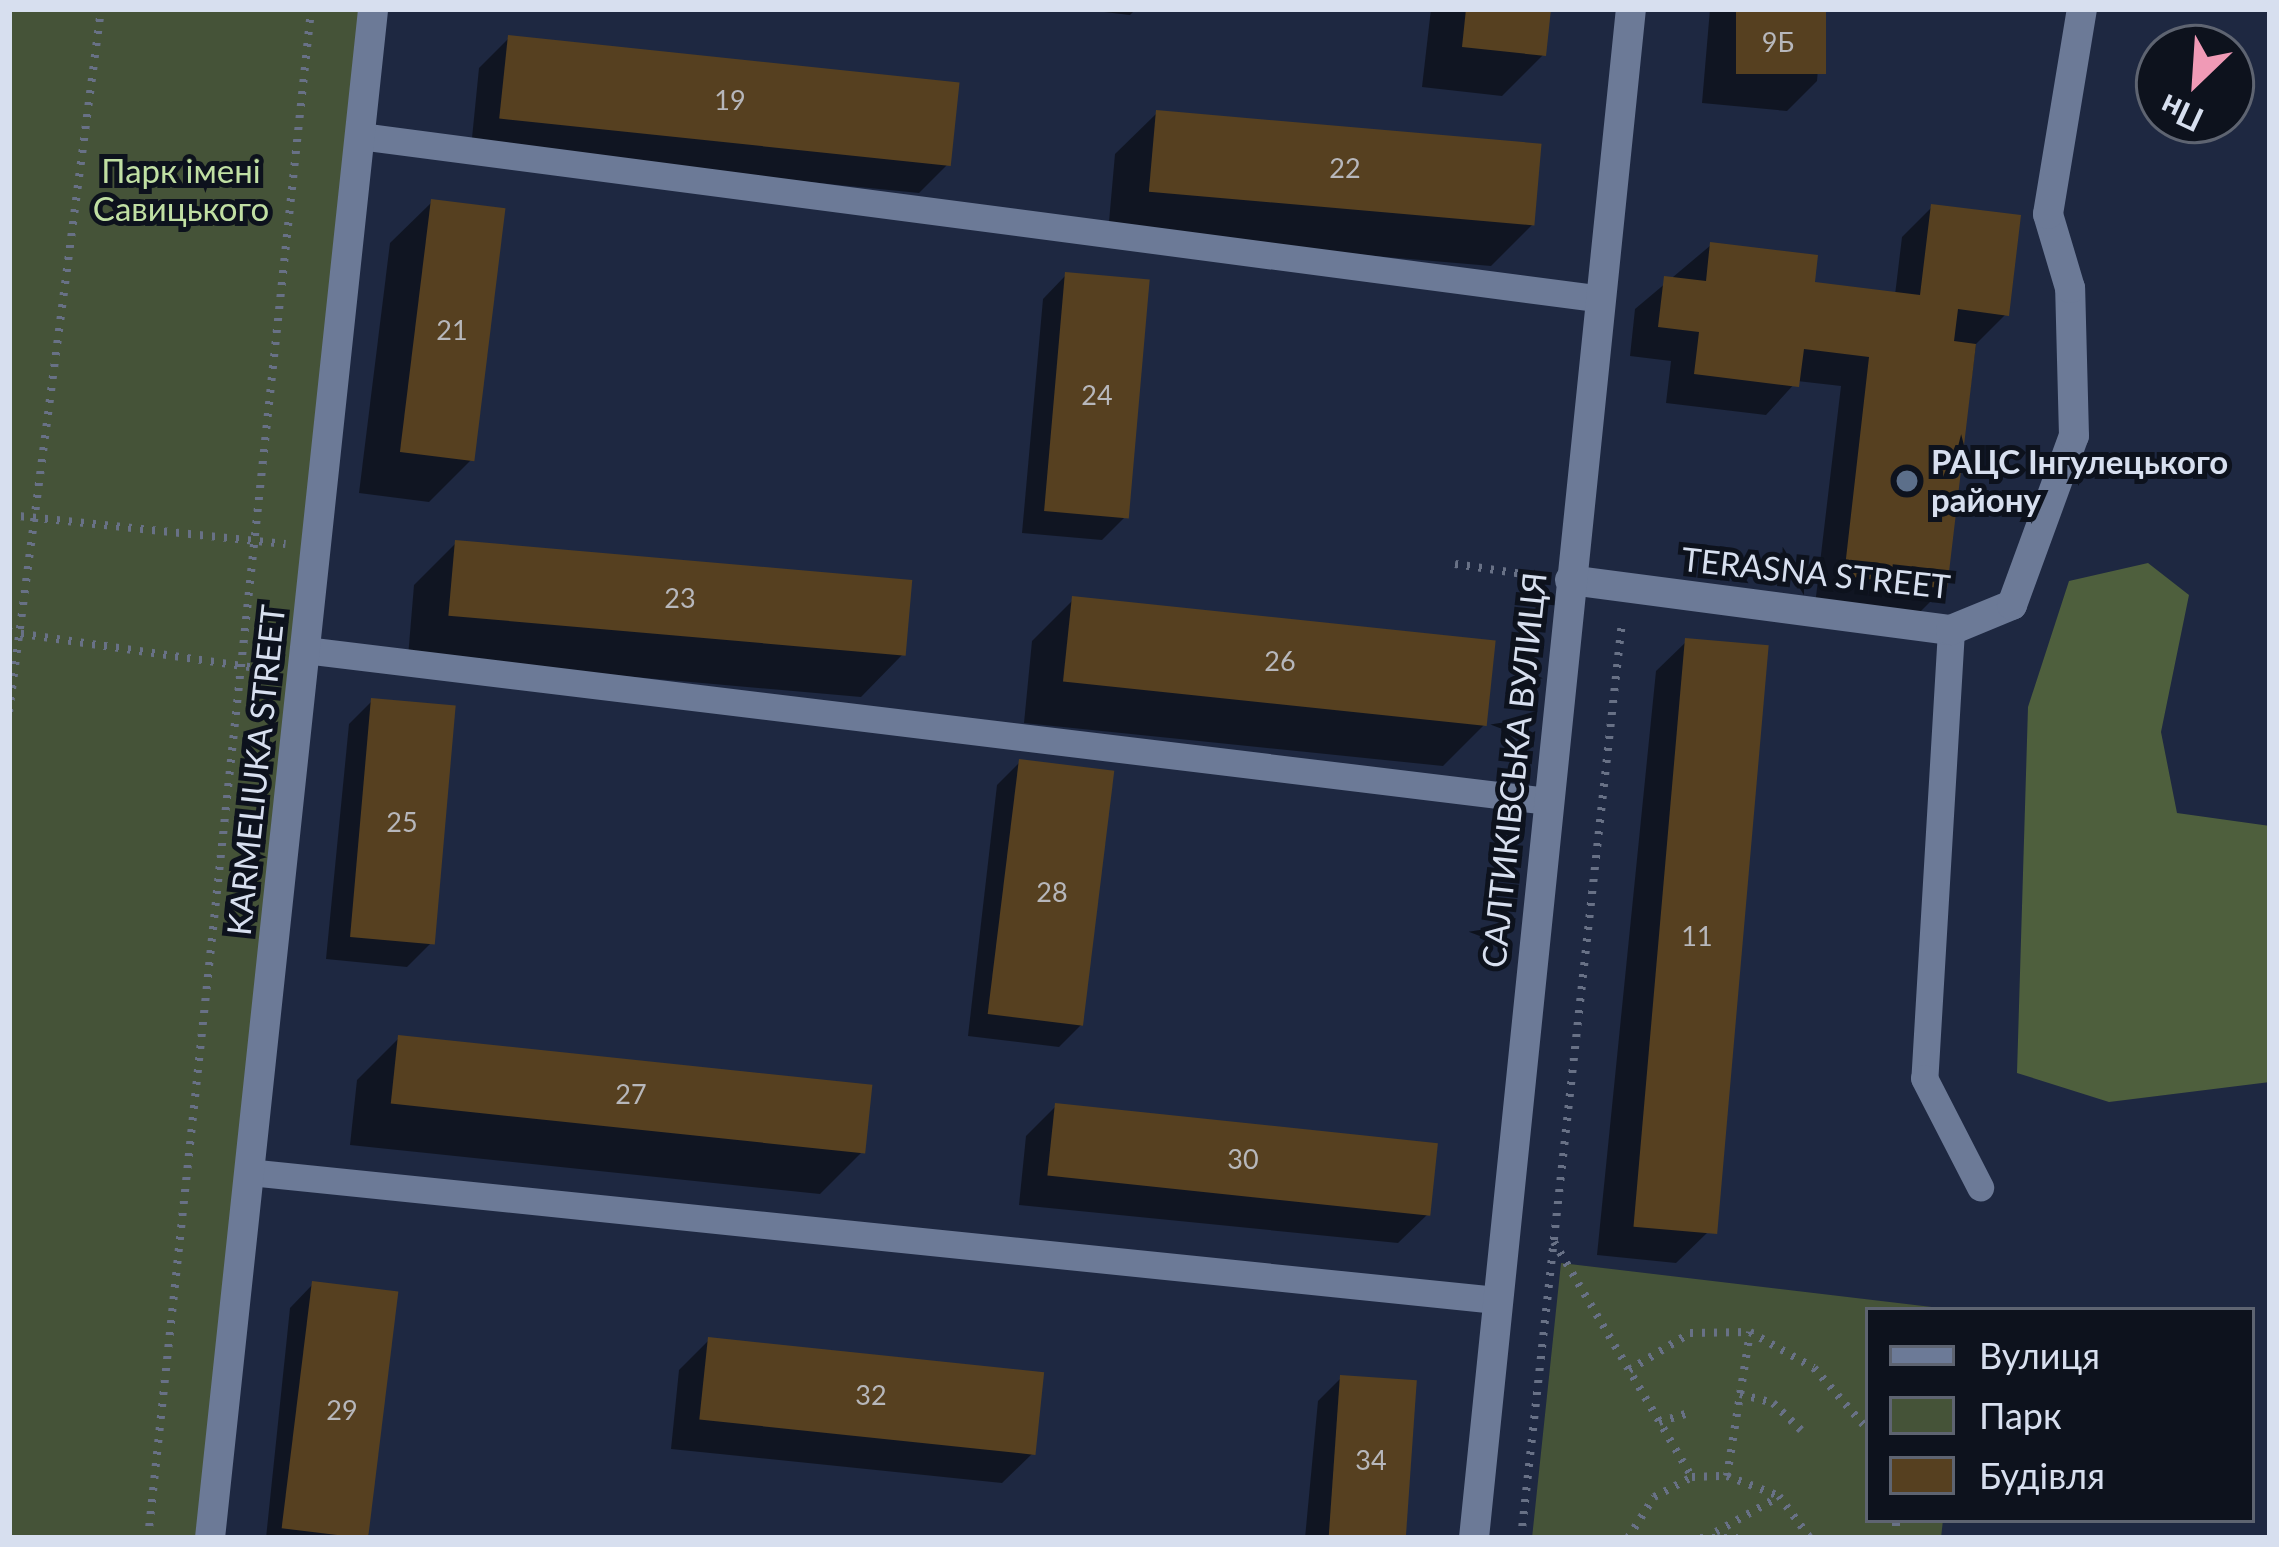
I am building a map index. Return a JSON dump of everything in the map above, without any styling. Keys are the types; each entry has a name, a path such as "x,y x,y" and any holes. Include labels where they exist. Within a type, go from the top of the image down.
{"street":[{"name":"KARMELIUKA STREET","path":"210,1538 374,9"},
{"name":"САЛТИКІВСЬКА ВУЛИЦЯ","path":"1474,1538 1596,298 1631,9"},
{"name":"TERASNA STREET","path":"1570,580 1951,630 2012,605 2074,436 2070,288 2048,214 2082,9"}],"lane":[{"path":"360,136 1596,298"},
{"path":"1951,630 1924,1078 1980,1186"},
{"path":"304,663 1547,801"},
{"path":"249,1172 1496,1300"}],"path":[{"path":"9,712 14,633 34,519 101,9"},
{"path":"148,1538 311,9"},
{"path":"9,515 316,546"},
{"path":"1454,564 1570,580"},
{"path":"1521,1538 1626,587"},
{"path":"14,633 241,664 304,663"},
{"path":"1554,1242 1692,1477"},
{"path":"1629,1370 1690,1333 1750,1332 1814,1368 1865,1427"},
{"path":"1727,1475 1750,1332"},
{"path":"1740,1394 1773,1403 1801,1430"},
{"path":"1660,1422 1692,1412"},
{"path":"1628,1538 1654,1497 1692,1477 1727,1475 1779,1496 1810,1538"},
{"path":"1700,1538 1779,1496"},
{"path":"1716,1532 1738,1538"}],"green space":[{"name":"Парк імені Савицького","path":"9,9 373,9 210,1538 9,1538"},
{"path":"2148,563 2189,595 2161,732 2177,813 2270,826 2270,1082 2109,1102 2017,1073 2028,707 2069,581"},
{"path":"1561,1263 1932,1307 1865,1307 1865,1523 1943,1523 1941,1538 1532,1538"}],"building":[{"path":"1466,9 1551,9 1546,56 1462,47"},
{"path":"1736,9 1826,9 1826,74 1736,74"},
{"path":"508,35 960,82 951,166 499,119"},
{"path":"1156,110 1542,144 1534,225 1149,192"},
{"path":"431,199 505,208 474,461 400,452"},
{"name":"РАЦС Інгулецького району","path":"1931,204 2021,215 2009,316 1958,309 1954,341 1976,344 1947,589 1844,576 1869,357 1804,349 1799,387 1694,374 1699,332 1658,327 1664,276 1706,281 1710,242 1818,255 1815,282 1920,295"},
{"path":"1065,272 1150,279 1129,518 1044,511"},
{"path":"455,540 912,580 906,656 448,616"},
{"path":"1072,596 1496,641 1487,726 1063,682"},
{"path":"1685,638 1769,645 1717,1234 1633,1227"},
{"path":"371,698 456,705 435,944 350,937"},
{"path":"1019,759 1114,771 1083,1026 988,1014"},
{"path":"398,1035 872,1085 865,1153 391,1104"},
{"path":"1055,1103 1438,1143 1430,1216 1047,1176"},
{"path":"312,1281 398,1292 368,1538 282,1528"},
{"path":"708,1337 1044,1372 1035,1455 699,1420"},
{"path":"1340,1375 1417,1380 1406,1538 1329,1538"}],"place":[{"name":"РАЦС Інгулецького району","path":"1907,481"}]}
